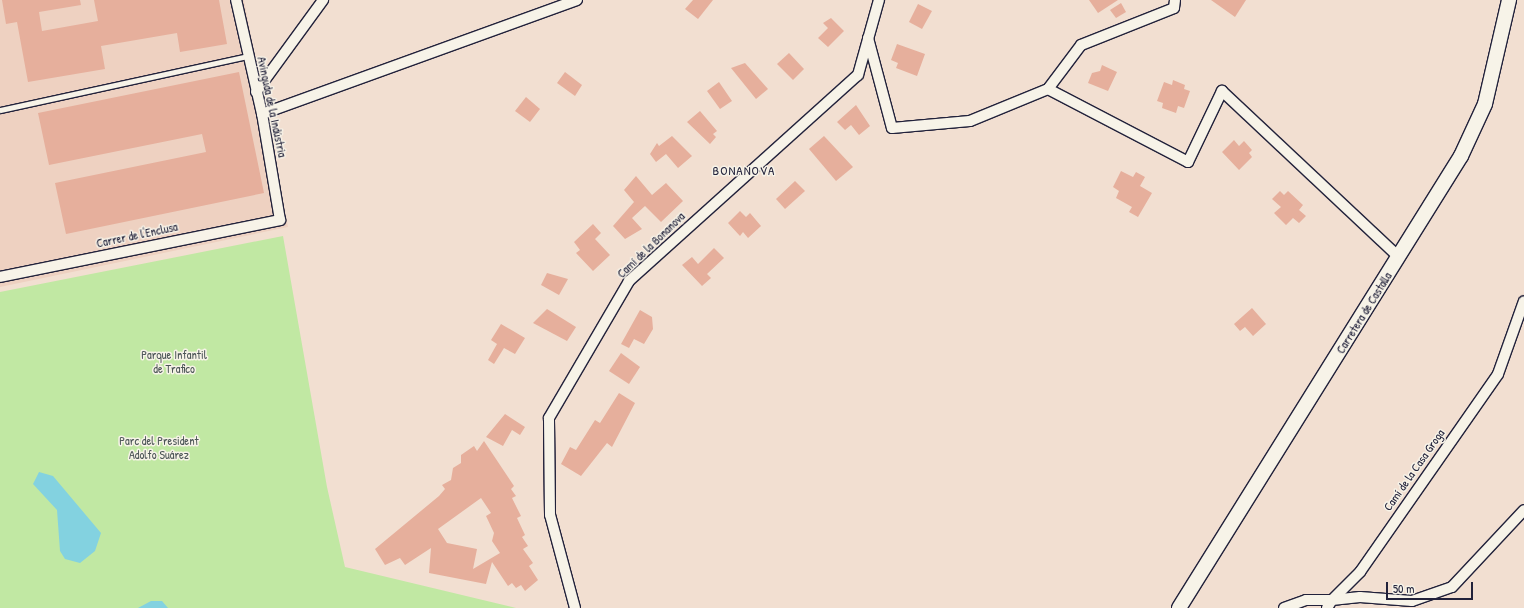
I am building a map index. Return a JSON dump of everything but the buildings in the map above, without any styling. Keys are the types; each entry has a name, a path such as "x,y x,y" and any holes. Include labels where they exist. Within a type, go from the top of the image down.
{"main road":[{"name":"Carretera de Castalla","path":"1178,608 1461,156 1485,104 1509,0"}],"street":[{"name":"Avinguda de la Indústria","path":"236,0 262,114 280,220"},
{"path":"256,92 323,0"},
{"path":"262,114 577,0"},
{"name":"Camí de la Bonanova","path":"575,608 550,515 549,418 629,281 858,75 867,37 879,0"},
{"path":"867,37 892,128 970,121 1048,89 1081,44 1174,8 1175,0"},
{"path":"1048,89 1188,162 1222,91 1398,257"},
{"name":"Carrer de l'Enclusa","path":"0,277 280,220"},
{"name":"Camí de la Casa Groga","path":"1330,604 1360,572 1498,374 1524,301"},
{"path":"1284,608 1306,600 1330,604 1360,597 1412,601 1452,587 1524,510"}],"lane":[{"path":"0,110 248,56"}],"shaded area":[{"path":"0,0 244,0 288,227 0,287"}],"green space":[{"name":"Parc del President Adolfo Suárez","path":"283,236 327,487 345,567 516,608 0,608 0,292"}],"water":[{"path":"39,472 53,476 101,533 95,551 80,563 65,559 60,551 57,510 33,484"},
{"path":"151,601 162,601 168,608 138,608"}],"district":[{"name":"BONANOVA","path":"744,170"}],"park label":[{"name":"Parque Infantil de Trafico","path":"174,362"}]}
